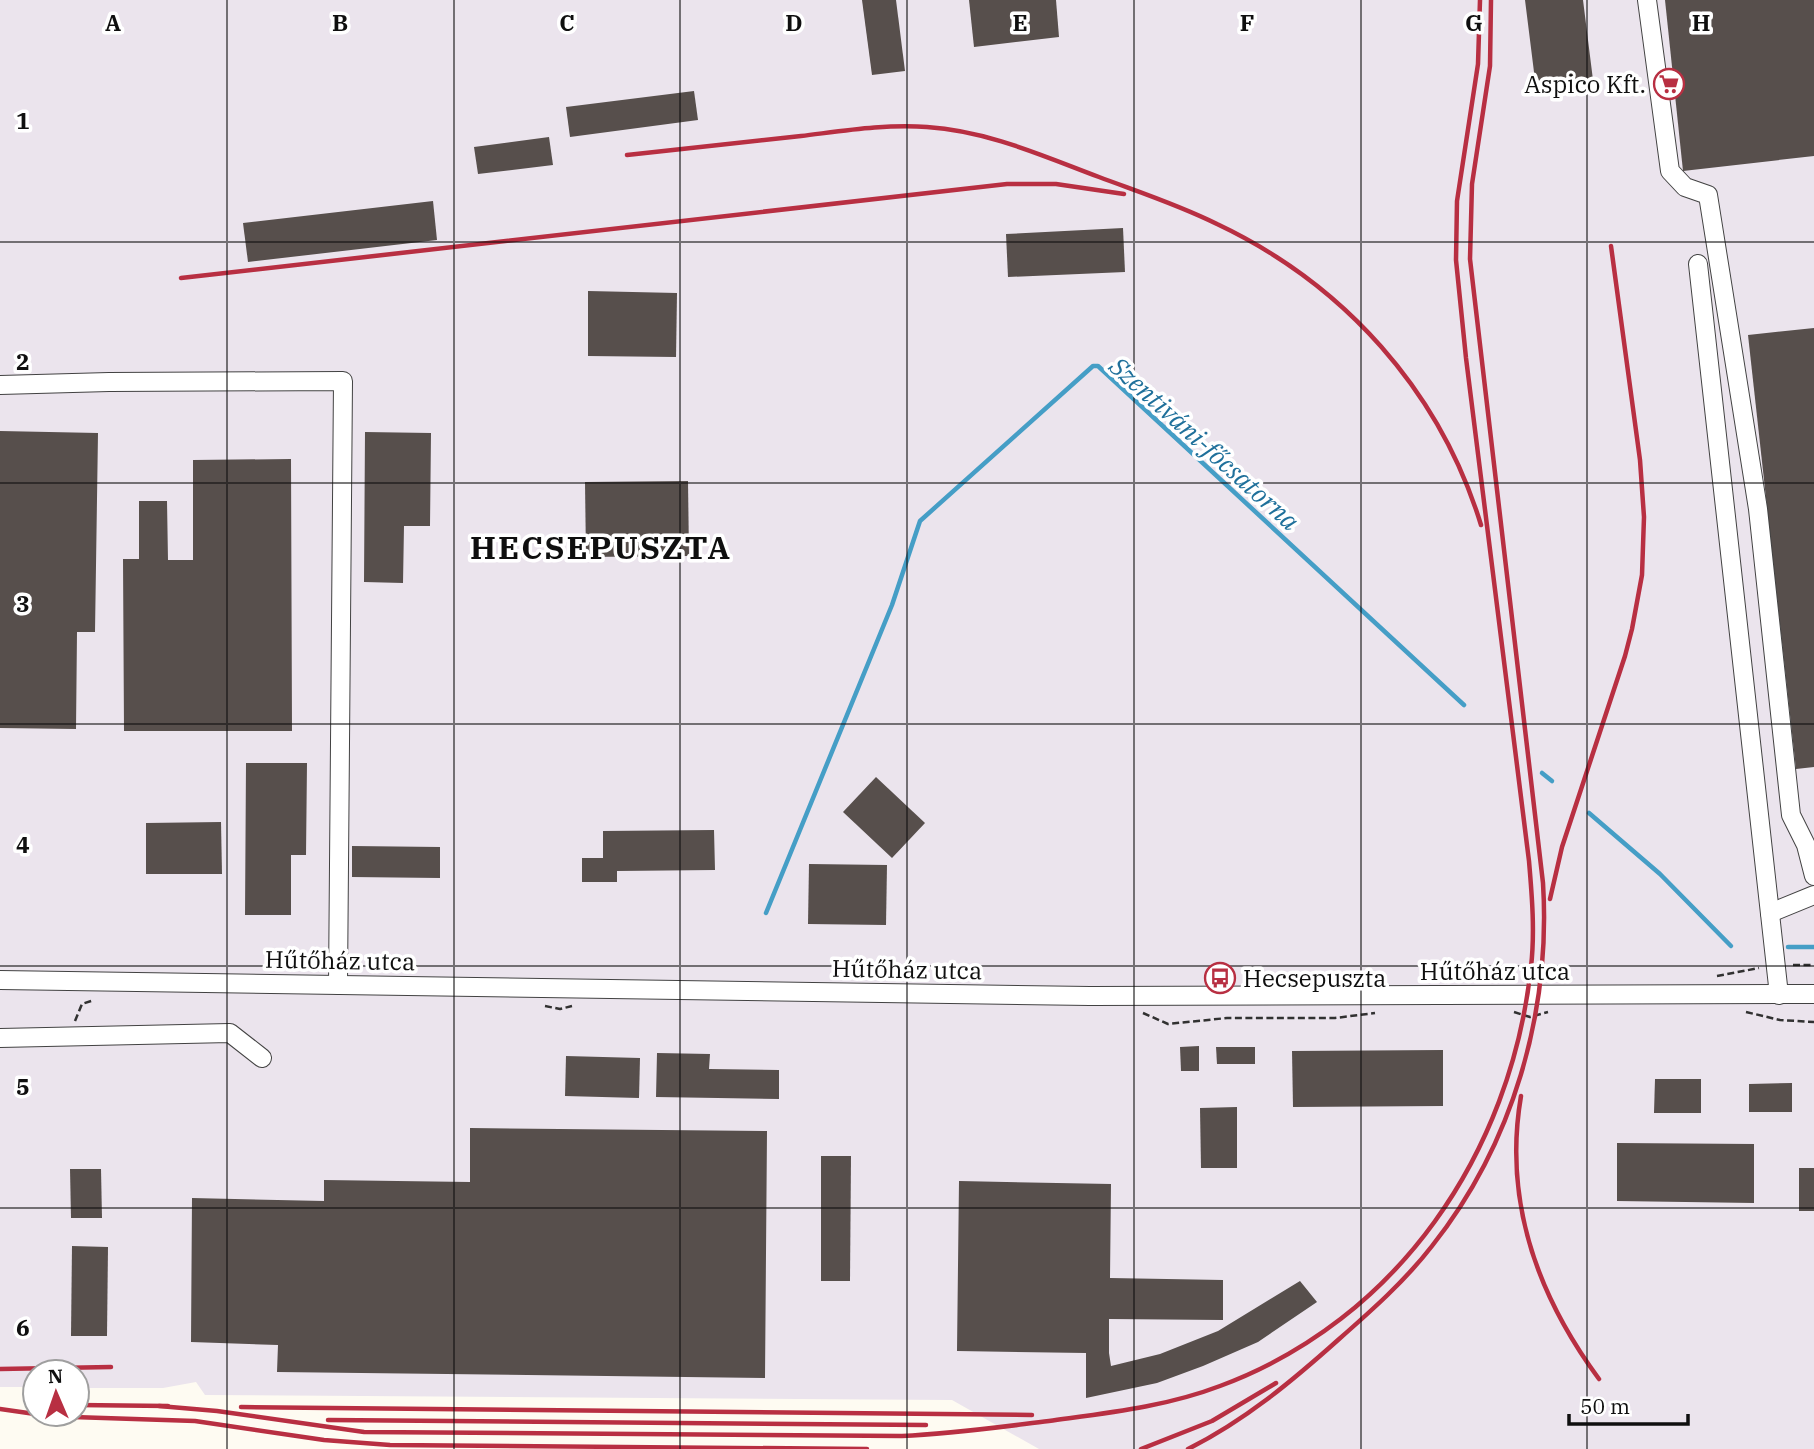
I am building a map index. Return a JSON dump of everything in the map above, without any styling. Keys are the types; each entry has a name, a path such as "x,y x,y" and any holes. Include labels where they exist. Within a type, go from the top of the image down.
{"street":[{"path":"1647,0 1670,171 1685,187 1708,195 1758,509 1791,815 1810,845 1814,876"},
{"path":"1698,264 1779,995"},
{"path":"0,385 343,381 338,985"},
{"path":"1770,913 1814,895"},
{"name":"Hűtőház utca","path":"0,980 1090,996 1814,995"},
{"path":"0,1038 230,1033 262,1058"}],"shaded area":[{"path":"0,0 1814,0 1814,1449 1039,1449 952,1400 205,1395 196,1382 163,1388 91,1388 91,1358 21,1358 21,1387 0,1387"}],"building":[{"path":"862,0 896,0 905,71 872,75"},
{"path":"969,0 1056,0 1059,37 974,47"},
{"path":"1525,0 1583,0 1593,80 1536,88"},
{"path":"1665,0 1814,0 1814,156 1683,171"},
{"path":"694,91 698,120 570,137 566,107"},
{"path":"549,137 553,165 478,174 474,147"},
{"path":"433,201 437,240 248,262 243,223"},
{"path":"1123,228 1125,272 1008,277 1006,234"},
{"path":"588,291 677,293 676,357 588,356"},
{"path":"1814,328 1814,767 1796,769 1748,335"},
{"path":"0,431 98,433 95,632 77,632 76,729 0,728"},
{"path":"365,432 431,433 430,526 404,526 403,583 364,582"},
{"path":"291,459 292,731 124,731 123,559 139,559 139,501 167,501 168,560 193,560 193,460"},
{"path":"688,481 689,556 586,557 585,482"},
{"path":"246,763 307,763 306,855 291,855 291,915 245,915"},
{"path":"876,777 925,823 892,858 843,812"},
{"path":"221,822 222,874 146,874 146,823"},
{"path":"714,830 715,870 617,871 617,882 582,882 582,858 603,858 603,831"},
{"path":"352,846 440,847 440,878 352,877"},
{"path":"809,864 887,865 886,925 808,924"},
{"path":"1199,1046 1199,1071 1181,1071 1180,1047"},
{"path":"1216,1047 1255,1047 1255,1064 1217,1064"},
{"path":"1443,1050 1443,1106 1293,1107 1292,1051"},
{"path":"657,1053 710,1054 709,1069 779,1070 779,1099 656,1097"},
{"path":"566,1056 640,1058 639,1098 565,1096"},
{"path":"1655,1079 1701,1079 1701,1113 1654,1113"},
{"path":"1792,1083 1792,1112 1749,1112 1749,1084"},
{"path":"1237,1107 1237,1168 1201,1168 1200,1108"},
{"path":"470,1128 767,1131 765,1378 277,1372 278,1345 191,1342 192,1198 324,1201 324,1180 470,1182"},
{"path":"1617,1143 1754,1144 1754,1203 1617,1201"},
{"path":"821,1156 851,1156 850,1281 821,1281"},
{"path":"1799,1168 1814,1168 1814,1211 1799,1211"},
{"path":"70,1169 101,1169 102,1218 71,1218"},
{"path":"959,1181 1111,1184 1110,1278 1223,1280 1223,1320 1109,1319 1111,1366 1160,1354 1218,1331 1300,1281 1317,1302 1258,1342 1203,1366 1157,1383 1086,1398 1086,1353 957,1351"},
{"path":"72,1246 108,1247 107,1336 71,1336"}],"waterway":[{"name":"Szentiváni-főcsatorna","path":"766,913 892,605 920,521 1093,366 1098,366 1464,705"},
{"name":"Szentiváni-főcsatorna","path":"1542,773 1552,781"},
{"name":"Szentiváni-főcsatorna","path":"1589,813 1660,874 1731,946"},
{"name":"Szentiváni-főcsatorna","path":"1788,947 1814,947"}],"railway":[{"path":"159,1406 217,1411 364,1432 902,1436 939,1434 1136,1408 1220,1386 1284,1357 1341,1319 1391,1273 1435,1222 1471,1164 1499,1102 1519,1036 1532,954 1533,914 1529,861 1456,260 1457,201 1478,64 1480,0"},
{"path":"1188,1449 1228,1426 1285,1386 1375,1307 1422,1259 1460,1206 1485,1164 1521,1075 1533,1028 1544,931 1543,883 1470,259 1472,184 1490,66 1491,0"},
{"path":"627,155 864,128 896,126 950,129 1015,146 1188,211 1263,249 1306,278 1346,310 1381,347 1413,387 1440,430 1463,476 1481,525"},
{"path":"181,278 1007,184 1056,184 1124,194"},
{"path":"1550,899 1562,847 1625,656 1642,575 1644,517 1640,460 1611,246"},
{"path":"1521,1096 1517,1173 1521,1210 1530,1245 1558,1314 1599,1379"},
{"path":"0,1369 111,1367"},
{"path":"1141,1449 1212,1421 1276,1383"},
{"path":"91,1405 168,1406"},
{"path":"241,1407 1032,1415"},
{"path":"0,1409 21,1412"},
{"path":"91,1418 195,1421 324,1440 390,1445 867,1449"},
{"path":"328,1420 926,1425"}],"place":[{"name":"Aspico Kft.","path":"1669,84"},
{"name":"Hecsepuszta","path":"1220,978"}],"district":[{"name":"HECSEPUSZTA","path":"601,547"}]}
